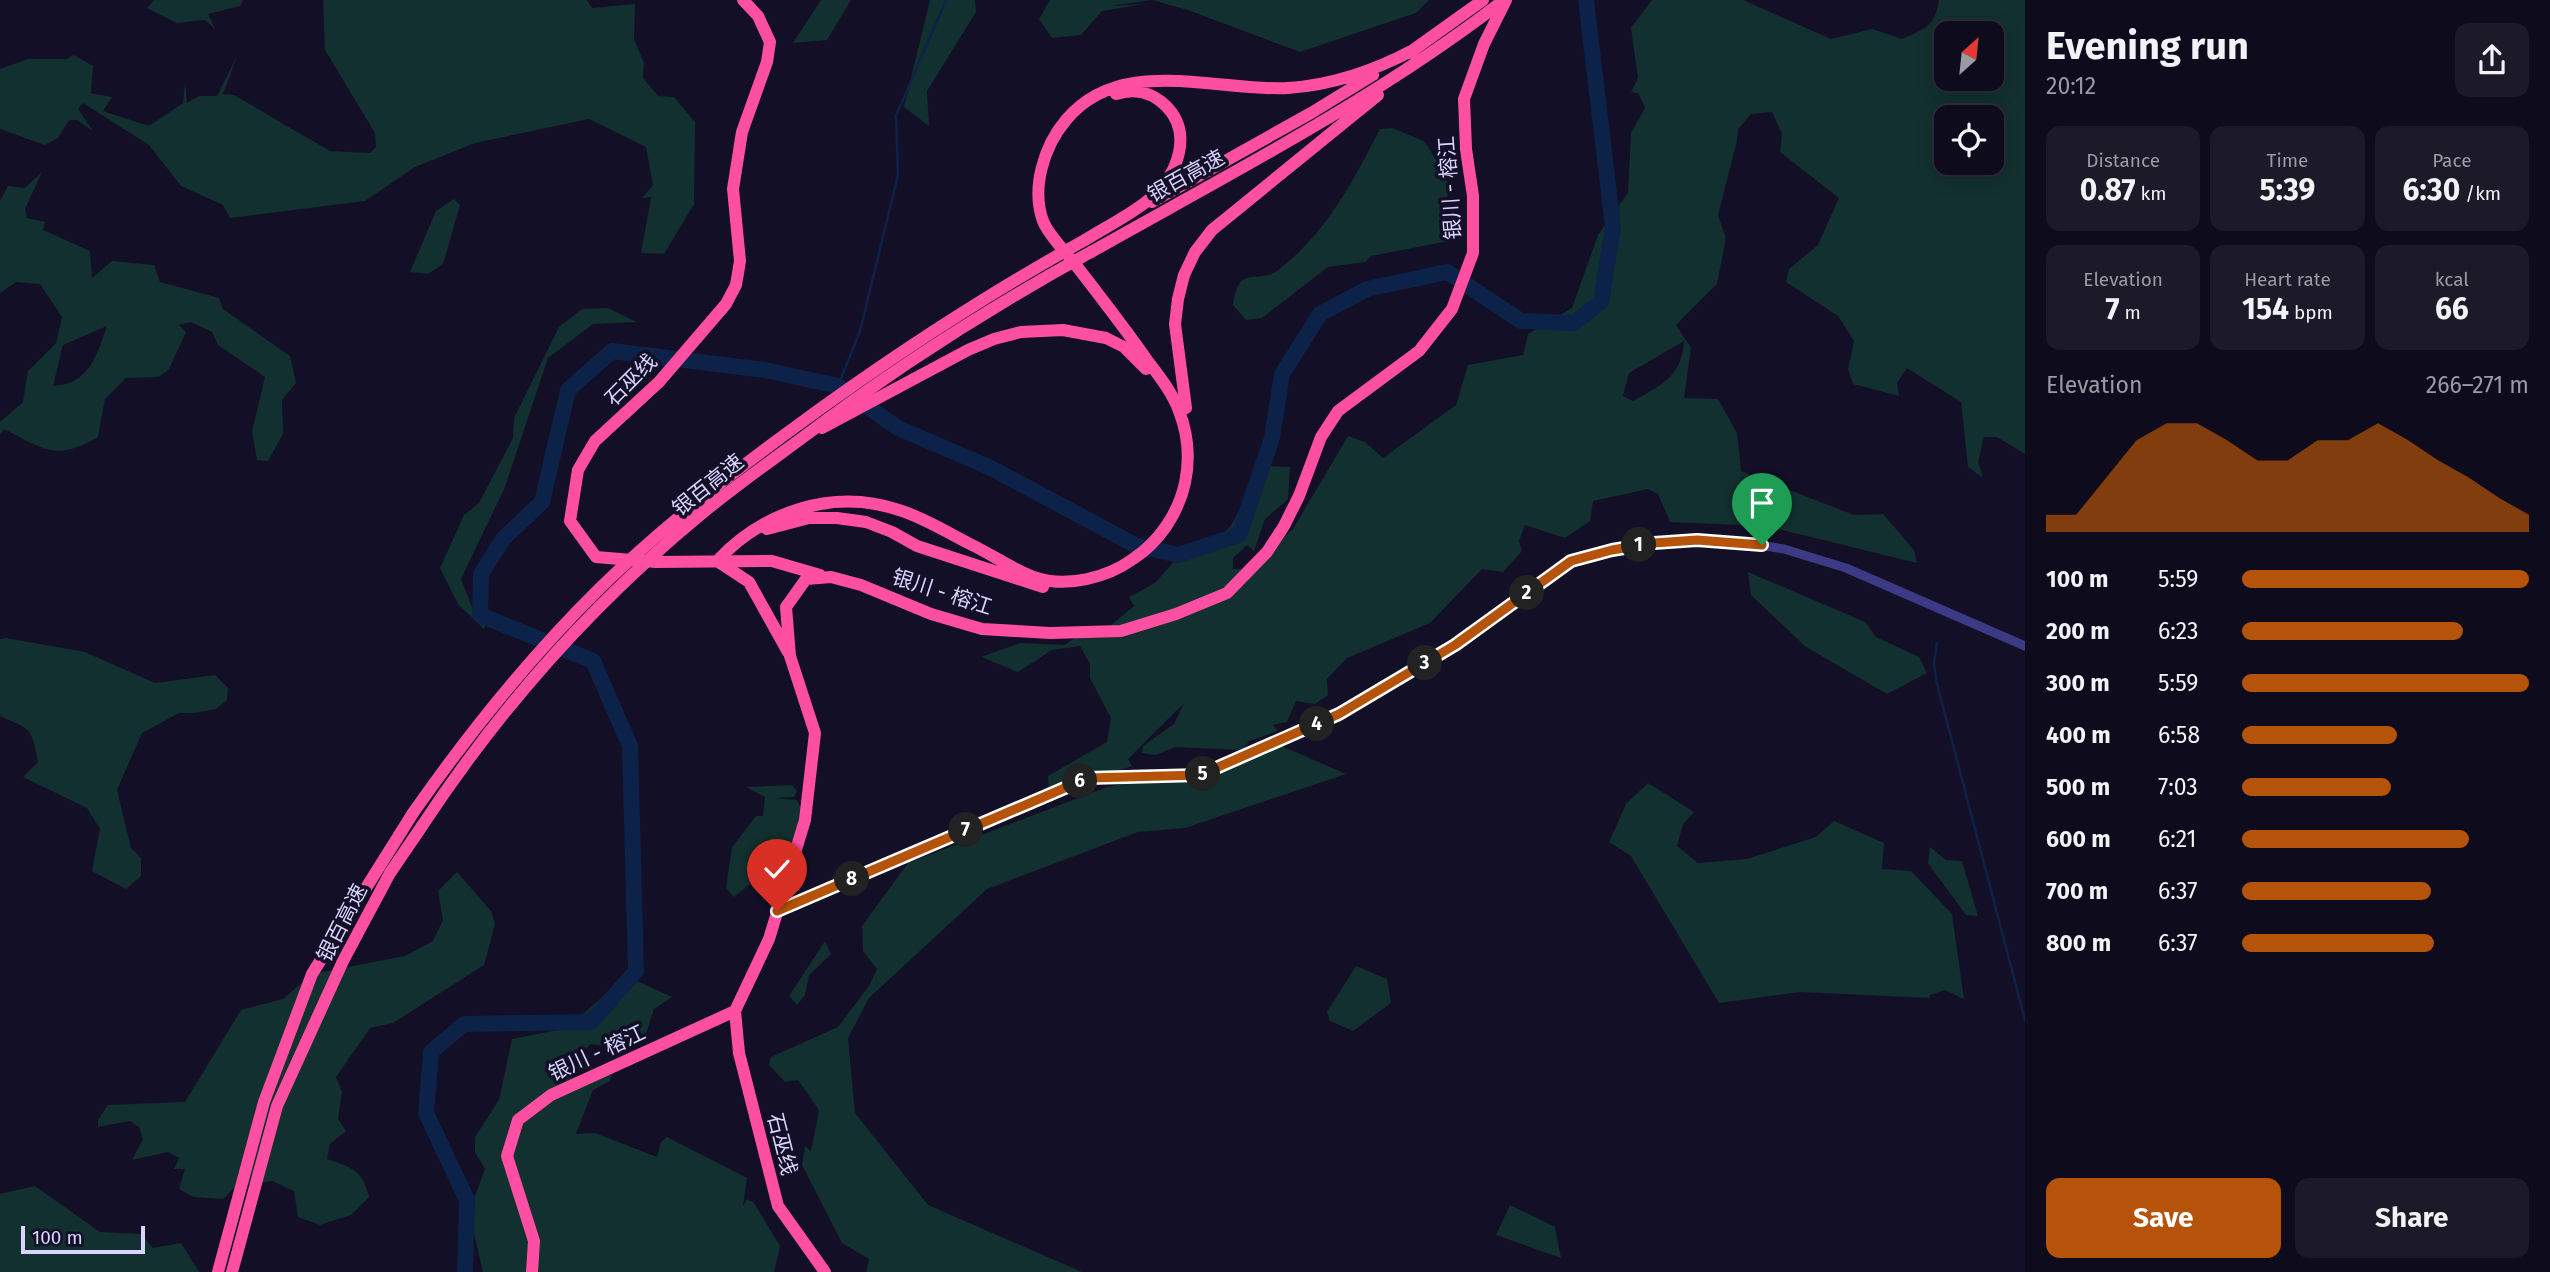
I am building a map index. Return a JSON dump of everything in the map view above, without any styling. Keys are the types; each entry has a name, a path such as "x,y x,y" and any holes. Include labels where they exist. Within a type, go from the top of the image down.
{"highway":[{"name":"石巫线","path":"717,561 656,562 596,557 570,521 578,470 595,441 659,382 726,304 736,285 740,261 733,189 740,143 767,62 770,42 758,16 743,0"},
{"name":"银百高速","path":"1419,54 1483,0"},
{"name":"银百高速","path":"232,1272 276,1106 343,961 390,873 497,721 588,618 637,570 699,516 798,441 938,342 1088,246 1311,113 1419,54 1505,0"},
{"name":"银川 - 榕江","path":"717,561 772,561 861,585 931,614 982,629 1050,634 1121,631 1175,614 1227,593 1267,552 1284,526 1299,496 1321,437 1338,411 1419,351 1452,309 1473,253 1473,196 1466,149 1464,99 1484,44 1505,0"},
{"path":"1178,514 1188,454 1183,421 1169,391 1044,223 1039,190 1049,146 1061,127 1084,103 1125,83 1147,80 1263,88 1305,86 1370,71 1419,54"},
{"path":"1186,408 1175,324 1176,312 1184,275 1203,240 1221,220 1419,54"},
{"path":"717,561 759,532 784,523 809,518 837,518 866,522 917,546 1035,586 1076,588 1102,583 1167,538 1191,491 1195,466 1193,431 1186,408 1176,387 1129,321 1051,220 1047,201 1052,159 1073,123 1089,108 1117,94 1127,91 1148,94 1161,101 1175,118 1181,138 1178,159 1153,196 1088,246"},
{"name":"银百高速","path":"218,1272 264,1102 313,974 414,813 461,746 513,681 598,590 659,533 756,454 876,368 971,306 1088,246"},
{"path":"798,441 981,344 1007,335 1035,330 1078,331 1106,338 1124,347 1169,391"},
{"path":"717,561 737,540 761,524 815,504 844,501 873,503 901,510 1037,578 1062,581 1087,579 1136,562"},
{"path":"717,561 749,582 790,656 815,733 804,820 769,939 735,1012"},
{"path":"790,656 786,607 806,579 831,577"},
{"name":"石巫线","path":"735,1012 739,1053 778,1206 825,1272"},
{"name":"银川 - 榕江","path":"532,1272 534,1241 507,1156 518,1121 551,1095 735,1012"}],"street":[{"path":"777,911 1088,778 1200,775 1339,714 1455,645 1571,561 1612,550 1697,540 1751,544 1794,552 1846,568 2025,646"}],"green space":[{"path":"154,0 243,0 240,6 208,14 215,29 205,20 177,23 147,8"},
{"path":"323,0 587,0 592,8 635,4 634,39 644,63 643,78 658,96 674,97 695,122 694,204 664,254 641,253 651,197 642,198 653,185 646,147 589,119 475,143 415,167 365,201 230,218 223,205 181,186 149,145 83,103 78,109 93,131 77,120 69,120 58,138 45,145 0,129 0,69 28,59 67,59 74,55 93,66 91,93 112,97 103,111 149,126 183,103 185,82 187,103 199,96 217,96 237,56 223,94 234,95 330,151 370,153 376,147 375,133 325,50"},
{"path":"821,0 851,0 827,40 793,43"},
{"path":"930,0 975,0 976,12 927,91 929,126 904,107"},
{"path":"1050,0 1151,0 1110,6 1144,4 1102,11 1081,35 1052,38 1039,19"},
{"path":"1152,0 1429,0 1416,13 1300,52 1188,10"},
{"path":"1652,0 1743,0 1831,39 1872,29 1902,39 1928,26 1935,16 1939,0 2025,0 2025,454 1997,437 1984,437 1978,462 1983,478 1968,467 1961,402 1907,368 1897,383 1899,396 1853,384 1848,369 1854,341 1838,316 1786,282 1789,269 1818,245 1839,198 1780,152 1782,134 1772,112 1751,114 1738,129 1718,215 1726,238 1717,284 1676,325 1691,348 1684,398 1718,399 1737,433 1741,471 1854,515 1883,514 1914,550 1917,563 1766,526 1670,522 1658,494 1648,489 1593,501 1590,521 1565,538 1525,525 1519,541 1522,551 1503,572 1482,569 1430,623 1347,658 1327,679 1328,695 1315,704 1296,701 1287,722 1273,725 1278,731 1249,741 1243,750 1175,747 1156,755 1142,753 1143,746 1174,724 1184,703 1128,759 1132,766 1049,795 1048,776 1107,742 1111,718 1090,678 1090,664 1080,646 1052,650 1018,672 981,657 1020,643 1064,645 1078,636 1098,636 1134,606 1129,597 1155,583 1190,543 1209,540 1223,534 1231,525 1254,481 1265,472 1264,466 1290,467 1288,499 1265,519 1254,551 1247,545 1233,558 1233,569 1247,569 1293,529 1348,436 1365,442 1383,458 1456,405 1468,365 1523,355 1528,334 1572,308 1598,235 1628,193 1631,133 1645,108 1639,94 1631,92 1638,78 1631,28","holes":["1684,341 1679,363 1669,378 1633,401 1623,396 1629,373"]},
{"path":"1392,128 1424,141 1447,177 1449,241 1371,256 1365,262 1328,267 1262,318 1246,320 1233,305 1239,284 1244,279 1278,270 1295,256 1337,206 1380,129"},
{"path":"42,172 25,209 27,218 45,222 43,230 90,251 92,278 112,261 154,265 160,282 219,298 223,309 290,356 296,383 282,400 283,434 268,461 257,460 252,431 265,377 218,345 212,332 191,322 179,325 186,332 169,369 159,377 126,378 105,399 98,437 83,445 60,451 40,447 4,429 0,434 0,422 23,402 28,371 56,343 62,317 40,284 16,282 0,293 0,201 8,186 25,188","holes":["107,326 95,358 83,374 75,380 53,386 63,345"]},
{"path":"454,199 460,205 443,264 428,274 410,272 436,211"},
{"path":"608,308 637,322 593,324 548,358 505,487 461,579 473,610 487,621 484,629 458,604 440,568 464,515 479,503 513,438 514,418 559,327 582,309"},
{"path":"1748,572 1865,622 1876,637 1919,657 1927,673 1887,694 1806,647 1751,595"},
{"path":"0,639 85,652 155,683 215,675 228,688 227,700 216,709 179,713 142,733 117,790 131,848 141,858 141,876 126,889 92,871 100,829 87,808 23,777 38,762 34,742 28,731 0,716"},
{"path":"1277,744 1346,774 1185,828 1138,832 987,889 869,998 848,1038 855,1113 928,1205 1082,1272 866,1272 869,1259 842,1243 802,1165 805,1146 811,1151 819,1110 798,1080 785,1082 769,1065 771,1057 838,1027 869,986 877,969 863,951 862,926 908,863 1107,787 1249,760"},
{"path":"1648,783 1694,812 1683,824 1677,846 1698,863 1747,859 1816,837 1834,821 1884,843 1882,869 1911,871 1952,914 1964,999 1945,990 1930,995 1930,998 1800,992 1719,1003 1631,856 1609,842 1626,804"},
{"path":"792,785 797,791 794,797 774,798 797,800 801,808 789,870 783,869 777,879 749,885 734,897 726,888 732,847 756,816 763,816 765,797 746,787"},
{"path":"1930,847 1946,860 1962,861 1978,916 1966,915 1928,863"},
{"path":"457,872 491,911 495,924 484,965 393,1023 370,1028 336,1077 342,1092 338,1119 346,1131 330,1144 327,1159 355,1171 363,1181 369,1197 351,1215 320,1225 298,1217 294,1191 272,1181 236,1186 223,1199 193,1197 179,1189 185,1169 174,1169 179,1158 168,1152 132,1160 143,1139 139,1127 130,1121 98,1127 98,1120 108,1105 185,1102 241,1010 283,999 312,974 405,956 433,941 443,920 438,891"},
{"path":"825,941 831,954 809,975 805,995 797,1005 789,996"},
{"path":"1356,966 1387,979 1391,1003 1353,1031 1330,1021 1327,1012"},
{"path":"626,976 672,997 654,1009 646,1034 629,1049 590,1044 572,1067 581,1084 612,1074 610,1081 593,1090 576,1134 595,1133 657,1157 661,1142 667,1137 747,1178 743,1206 747,1199 754,1203 780,1246 774,1272 483,1272 469,1212 485,1169 475,1152 475,1137 499,1100 512,1039 567,1028"},
{"path":"35,1186 100,1232 141,1234 153,1248 181,1243 199,1272 0,1272 0,1194"},
{"path":"1510,1205 1555,1227 1561,1258 1496,1235"}],"waterway":[{"path":"838,386 860,331 898,175 896,116 946,0"},
{"path":"465,1272 467,1200 426,1113 431,1052 464,1024 591,1022 636,971 630,746 593,661 480,615 481,574 503,539 542,502 568,390 612,351 765,370 838,386 898,428 989,467 1135,545 1178,555 1239,535 1272,438 1282,374 1320,314 1367,289 1447,272 1521,321 1574,323 1601,302 1613,227 1586,0"},
{"path":"1937,643 1934,662 1936,680 2025,1020"}],"route":[{"path":"777,911 1088,778 1200,775 1339,714 1455,645 1571,561 1633,545 1654,543 1697,540 1762,545"}]}
